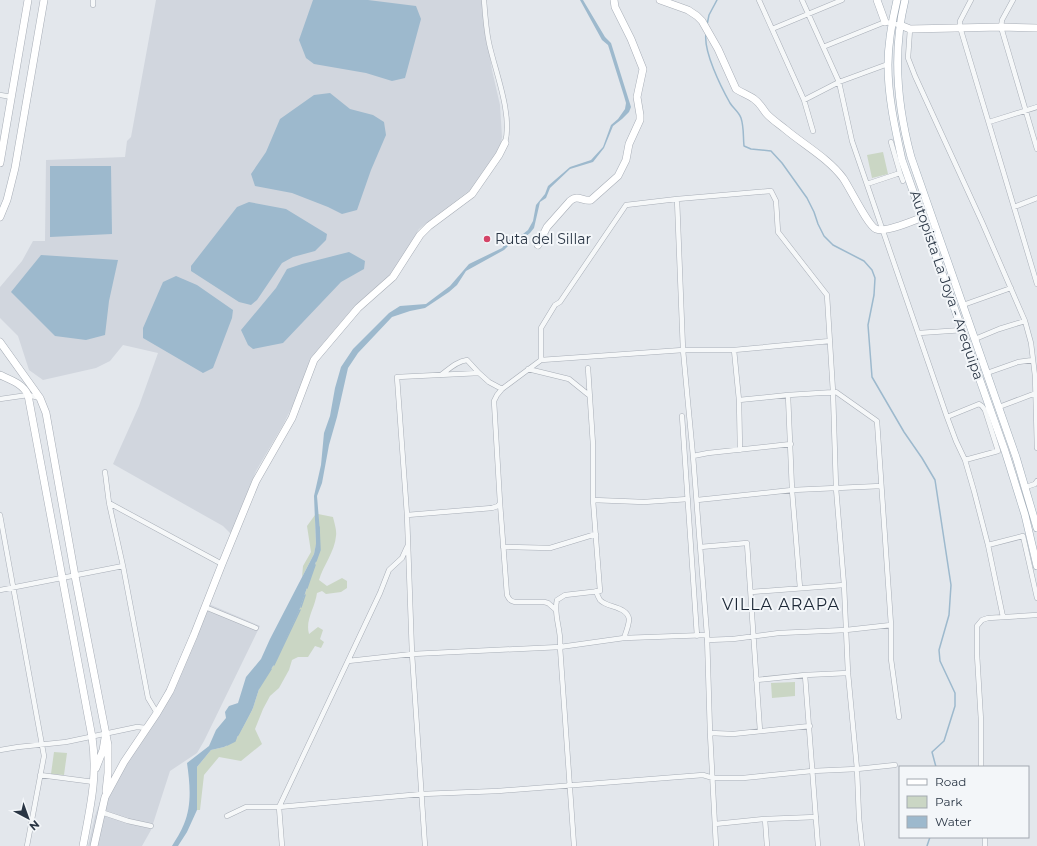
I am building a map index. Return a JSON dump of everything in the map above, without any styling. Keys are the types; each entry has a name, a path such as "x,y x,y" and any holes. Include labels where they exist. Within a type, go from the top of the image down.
{"street":[{"path":"0,163 28,0"},
{"path":"0,217 7,200 15,168 44,0"},
{"path":"105,797 124,762 170,691 182,665 256,481 292,418 314,360 358,308 393,277 420,235 429,226 472,194 499,155 505,143 507,136 506,110 489,42 484,0"},
{"path":"538,245 547,227 570,200 578,197 587,201 591,200 618,176 626,160 629,144 640,120 637,97 643,69 631,39 615,7 614,0"},
{"path":"660,0 688,10 702,21 718,49 736,89 755,100 766,114 826,160 843,178 870,224 874,228 883,230 923,217"},
{"path":"802,0 839,82 852,141 947,416 965,460 988,545 1002,617"},
{"path":"772,30 842,0"},
{"path":"877,0 889,22"},
{"name":"Autopista La Joya - Arequipa","path":"897,0 889,22 888,64 892,112 902,160 1016,486 1037,566"},
{"name":"Autopista La Joya - Arequipa","path":"905,0 900,25 898,54 898,86 903,128 911,157 999,407 1026,488 1037,528"},
{"path":"971,0 960,21 960,27 1037,284"},
{"path":"1013,0 1002,20 1001,27 1037,149"},
{"path":"761,1 772,30 804,100 813,131"},
{"path":"823,48 889,22 910,29 960,27 1037,28"},
{"path":"910,29 908,58 915,76 1025,321 1031,343 1036,384 1037,448"},
{"path":"804,100 839,82 888,64"},
{"path":"0,95 12,97"},
{"path":"989,122 1037,107"},
{"path":"891,142 903,181"},
{"path":"867,184 900,173"},
{"path":"541,360 541,328 555,305 560,302 626,205 771,191 776,201 778,232 827,295 836,488 844,585 848,673 857,769 862,846"},
{"path":"1014,207 1037,198"},
{"path":"677,199 684,350 694,456 707,638 716,846"},
{"path":"963,305 1011,288"},
{"path":"975,339 999,329 1025,321"},
{"path":"919,333 962,330"},
{"path":"556,610 548,603 544,602 511,601 507,595 494,401 502,389 541,360 684,350 734,350 830,341"},
{"path":"0,342 40,398 46,413 75,576 106,734 109,753 108,773 105,797 94,846"},
{"path":"1031,343 1037,349"},
{"path":"734,350 739,400 740,450"},
{"path":"440,376 452,366 463,360 467,360 489,382 502,389"},
{"path":"987,373 1018,362 1033,360"},
{"path":"574,846 560,633 556,610 557,600 560,597 565,595 600,591 593,500 593,445 588,368"},
{"path":"528,369 569,380 590,396"},
{"path":"425,846 412,654 407,515 397,377 479,373"},
{"path":"0,375 21,385 26,389 28,395 92,737 95,772 93,799 83,846"},
{"path":"739,400 836,392 877,421 891,625 891,659 899,717"},
{"path":"999,407 1036,393"},
{"path":"0,399 28,395 40,398"},
{"path":"788,395 792,490 800,588"},
{"path":"947,416 979,404 988,409 998,451 965,460"},
{"path":"682,416 697,636"},
{"path":"694,456 708,453 791,444"},
{"path":"105,472 109,503 123,566 148,698 157,713"},
{"path":"1026,488 1035,484 1037,481"},
{"path":"697,500 792,490 881,486"},
{"path":"593,500 644,502 688,499"},
{"path":"109,503 222,564"},
{"path":"407,515 492,508 498,506 500,503"},
{"path":"0,515 44,756 27,846"},
{"path":"503,547 550,548 596,534"},
{"path":"988,545 1024,536 1037,598"},
{"path":"700,546 747,543 760,731"},
{"path":"282,846 279,807 380,593 386,575 389,570 402,558 408,546"},
{"path":"0,590 123,566"},
{"path":"751,592 844,585"},
{"path":"596,591 599,599 605,604 622,610 628,616 629,620 624,638"},
{"path":"205,607 256,628"},
{"path":"981,766 981,721 977,626 982,620 988,618 1037,615"},
{"path":"348,661 412,654 560,647 624,638 697,636 707,638 754,636 779,633 846,630 891,625"},
{"path":"756,680 805,675 848,673"},
{"path":"805,675 818,846"},
{"path":"710,733 733,734 810,726"},
{"path":"0,750 92,737 137,727 146,728"},
{"path":"95,772 103,750 106,734"},
{"path":"227,816 246,807 279,807 422,794 570,785 703,774 713,778 743,778 895,765"},
{"path":"40,775 94,782"},
{"path":"101,812 128,821 151,826"},
{"path":"714,824 765,819 816,817"},
{"path":"765,819 767,846"}],"shaded area":[{"path":"156,0 482,0 492,70 500,105 502,137 500,149 474,187 419,229 394,272 353,308 311,360 294,403 256,471 231,534 223,526 113,464 139,406 158,353 123,345 110,361 96,368 43,380 29,370 18,336 0,318 0,287 22,261 33,241 45,241 46,160 125,157 127,141 131,137"},
{"path":"204,602 260,626 197,753 170,771 151,830 142,846 88,846 95,816 102,796 153,716 171,679"}],"green space":[{"path":"883,152 888,174 872,178 867,155"},
{"path":"318,514 333,517 336,529 335,542 319,580 327,586 342,578 347,581 347,588 341,592 326,594 322,591 317,593 309,619 308,629 309,634 318,627 323,630 320,639 324,642 321,648 315,646 308,657 298,657 292,660 289,670 279,688 270,696 263,709 255,729 262,744 241,761 219,757 204,775 200,810 197,810 197,767 211,750 224,747 235,741 253,708 260,686 275,663 299,611 320,550"},
{"path":"315,515 316,545 314,554 302,577 303,566 311,552 307,526"},
{"path":"795,682 795,696 772,698 771,683"},
{"path":"54,752 67,753 64,775 51,774"}],"water":[{"path":"313,0 368,0 416,6 421,19 405,78 392,81 366,73 314,64 306,58 299,40"},
{"path":"580,0 583,0 605,37 611,43 631,107 629,112 613,126 604,148 593,162 570,169 550,188 546,198 540,202 534,228 530,233 525,237 513,241 504,250 466,271 457,285 425,308 392,317 358,353 348,368 329,445 322,483 317,496 320,550 299,611 275,663 260,686 253,708 235,741 224,747 211,750 197,767 197,810 187,832 178,846 172,846 187,817 189,787 187,763 209,746 216,730 226,718 225,712 229,706 238,703 246,677 261,659 314,554 316,544 314,496 321,465 324,433 330,416 335,388 341,367 353,349 389,313 400,306 426,304 450,286 469,264 502,248 511,238 523,234 528,230 533,221 536,205 545,194 548,186 570,167 591,160 603,147 611,125 618,119 625,109 626,103 608,45 602,40"},
{"path":"330,93 350,109 373,115 384,122 386,135 371,170 357,210 342,214 292,193 255,186 251,174 266,152 280,119 314,95"},
{"path":"50,166 111,166 112,234 50,237"},
{"path":"249,202 286,209 327,234 326,240 315,251 293,257 282,263 257,300 251,305 239,302 191,271 191,266 237,207"},
{"path":"349,252 365,261 364,269 341,282 283,343 253,349 248,345 241,330 276,288 287,269"},
{"path":"41,255 118,260 109,301 105,335 86,340 55,336 11,292"},
{"path":"176,276 197,285 233,310 232,318 213,368 203,373 143,338 143,328 163,282"}],"waterway":[{"path":"707,25 709,15 717,0"},
{"path":"706,33 707,49 714,69 730,103 741,118 744,146 751,149 771,151 782,163 807,198 824,236 833,245 864,261 872,270 875,278 874,295 868,325 872,377 904,432 935,480 951,585 949,615 939,650 940,661 955,693 955,706 944,741 932,752 936,766"},
{"path":"316,561 320,550 319,527"},
{"path":"307,588 315,565"},
{"path":"301,607 305,595"},
{"path":"274,665 300,610"},
{"path":"259,688 271,669"},
{"path":"238,735 251,710"},
{"path":"227,745 235,741 236,738"},
{"path":"927,846 930,838"}],"place":[{"name":"Ruta del Sillar","path":"487,239"}],"district":[{"name":"VILLA ARAPA","path":"781,604"}]}
